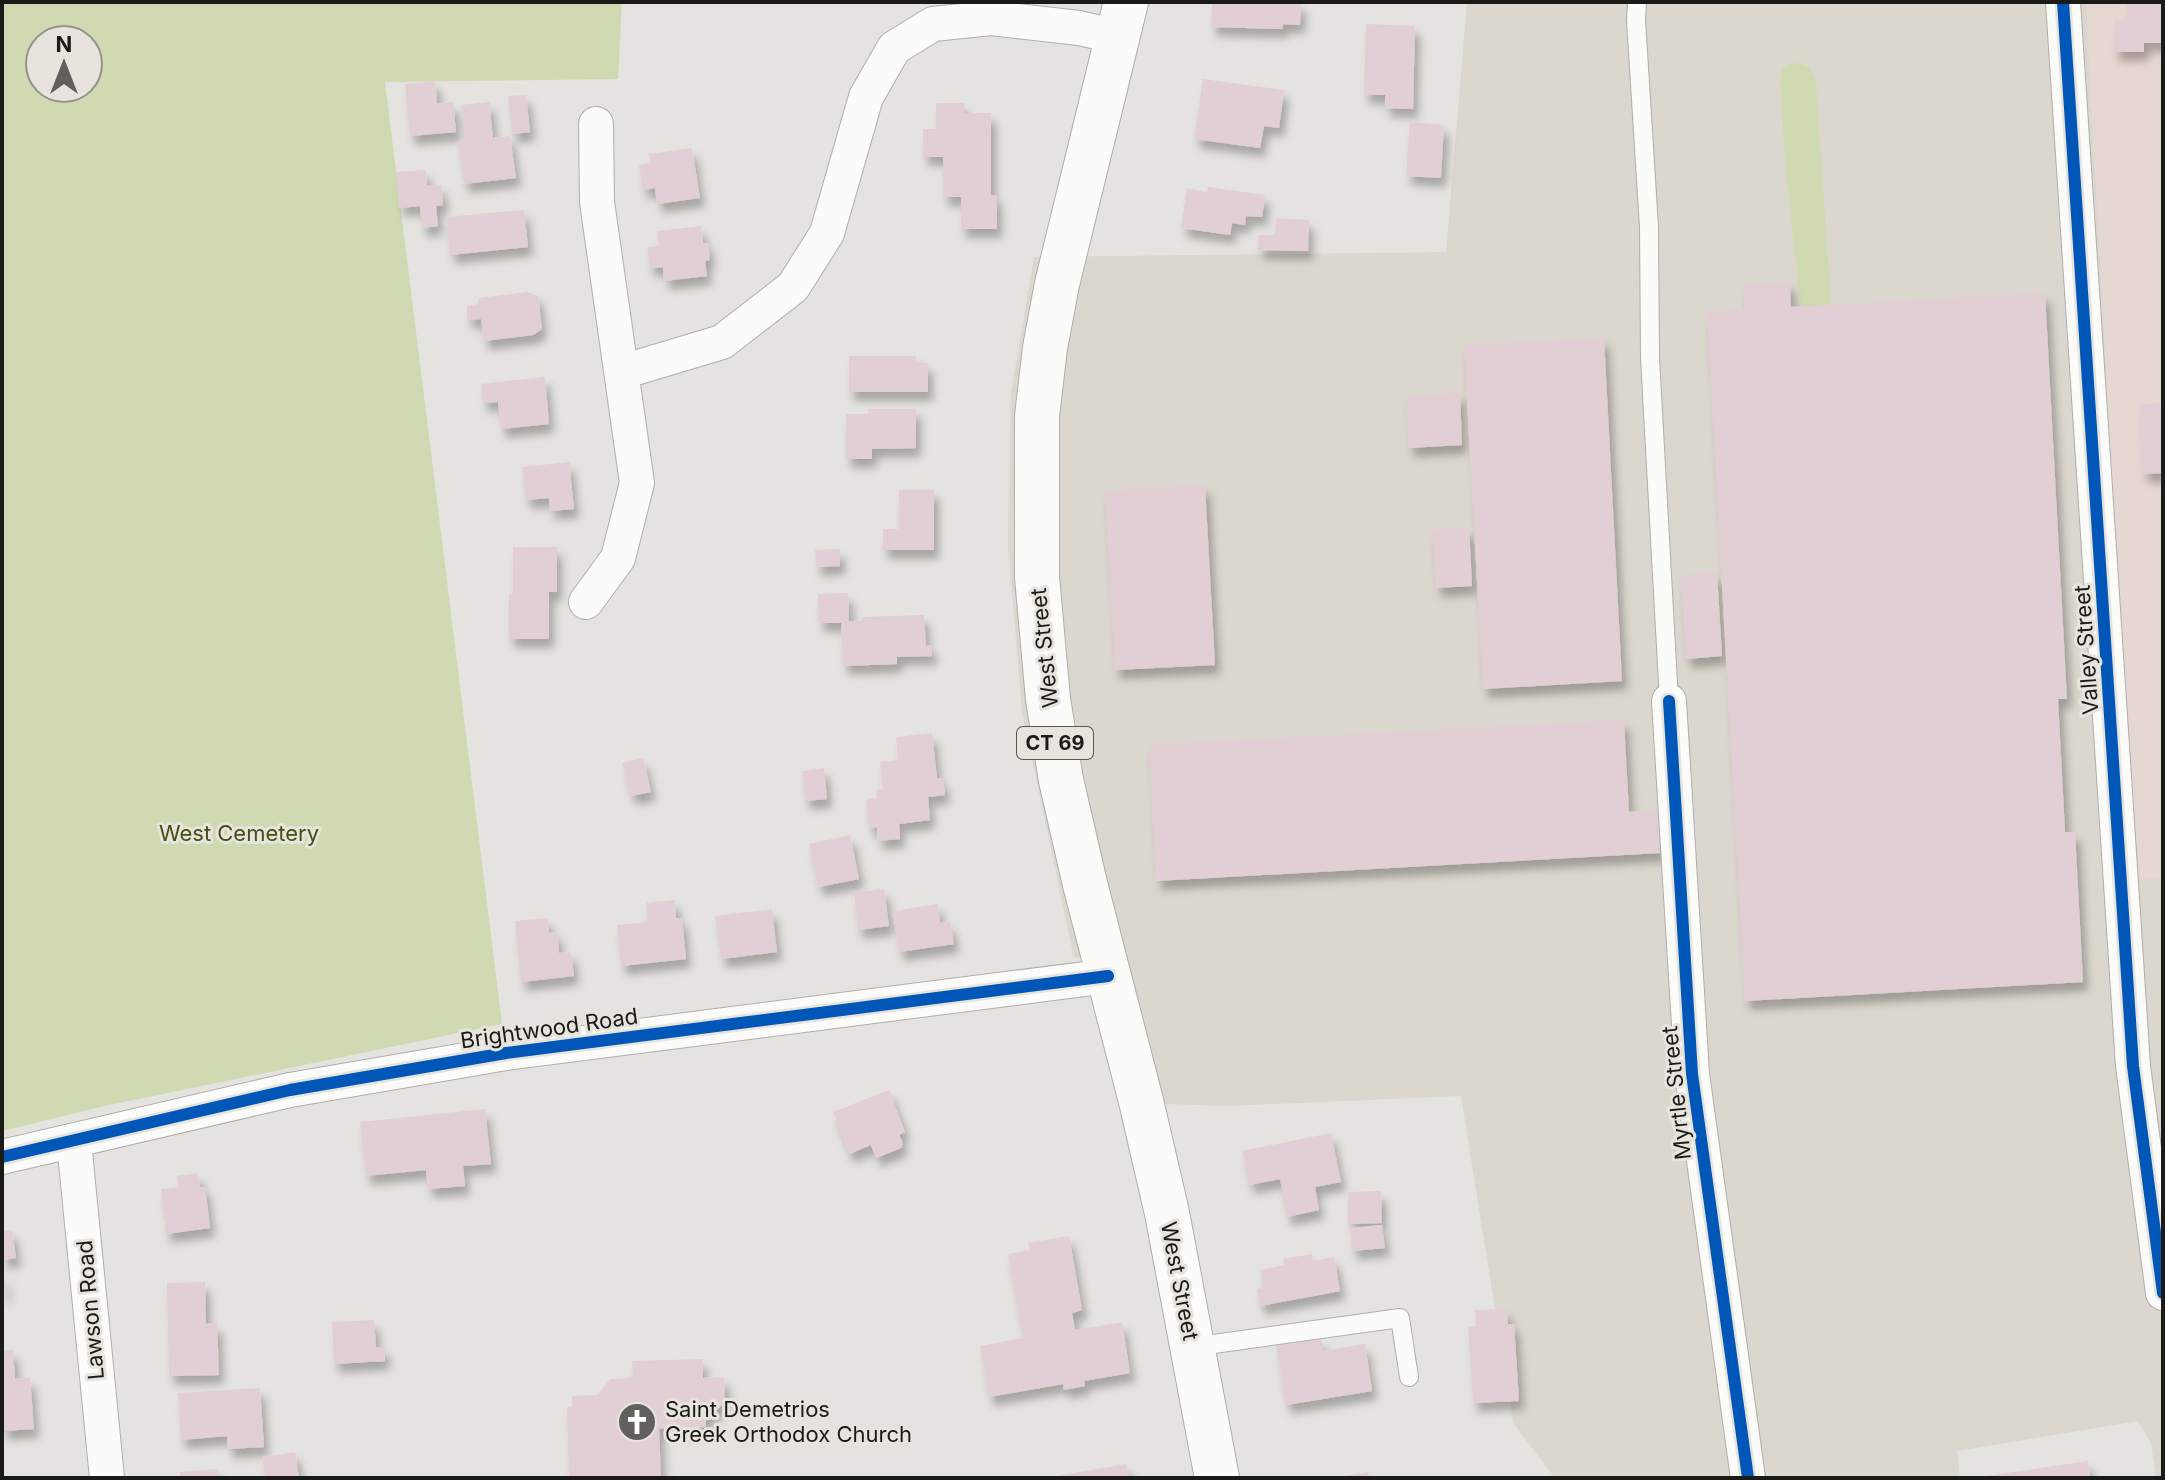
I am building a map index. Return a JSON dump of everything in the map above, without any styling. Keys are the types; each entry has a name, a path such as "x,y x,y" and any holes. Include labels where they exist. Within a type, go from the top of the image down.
{"main road":[{"name":"West Street","path":"1122,19 1057,284 1045,348 1037,416 1037,577 1048,699 1061,780 1167,1213 1217,1478"}],"street":[{"name":"Valley Street","path":"2063,2 2133,1066 2163,1293"},
{"path":"622,372 722,342 793,287 827,233 866,97 894,48 933,24 991,18 1079,28 1122,19"},
{"path":"586,602 618,558 637,483 597,202 596,124"},
{"name":"Myrtle Street","path":"1669,701 1692,1074 1748,1478"},
{"name":"Brightwood Road","path":"2,1157 290,1090 506,1053 1108,976"},
{"name":"Lawson Road","path":"74,1142 107,1478"}],"lane":[{"path":"1637,2 1649,227 1650,358 1669,701"},
{"path":"1192,1347 1400,1318 1409,1377"}],"shaded area":[{"path":"1467,2 2086,2 2134,879 2163,879 2163,1478 2156,1478 2151,1443 2138,1421 1957,1451 1960,1478 1555,1478 1513,1423 1510,1401 1519,1400 1514,1324 1508,1324 1507,1309 1495,1309 1461,1096 1228,1106 1165,1104 1123,953 1074,958 1022,712 1008,545 1011,393 1034,257 1446,252"},
{"path":"2086,2 2163,2 2163,879 2134,880"}],"green space":[{"name":"West Cemetery","path":"2,2 622,2 618,79 385,82 502,1024 100,1107 2,1131"},
{"path":"1798,63 1810,67 1816,84 1831,305 1801,307 1786,172 1780,79 1782,68"}],"building":[{"path":"1212,2 1301,2 1300,25 1283,24 1283,29 1211,27"},
{"path":"2127,2 2163,2 2163,43 2144,43 2144,52 2114,52 2115,20 2127,20"},
{"path":"1366,24 1415,26 1413,109 1385,108 1385,95 1364,95"},
{"path":"1203,79 1284,90 1279,128 1264,126 1260,148 1194,139"},
{"path":"435,81 437,104 453,102 456,132 410,136 405,84"},
{"path":"526,95 530,132 512,134 508,96"},
{"path":"489,102 493,138 510,136 516,178 464,184 458,142 466,141 461,105"},
{"path":"936,103 964,103 964,113 991,113 991,195 997,195 997,229 961,229 961,197 943,197 943,157 923,157 923,129 936,129"},
{"path":"1410,122 1444,125 1441,178 1406,176"},
{"path":"692,148 700,198 657,204 655,188 643,190 639,165 651,163 649,154"},
{"path":"426,170 427,186 441,185 443,205 436,206 438,226 422,228 420,206 399,208 396,172"},
{"path":"1208,187 1265,195 1262,217 1246,216 1245,225 1232,223 1230,235 1181,228 1187,188 1207,192"},
{"path":"524,210 528,247 450,255 446,217"},
{"path":"1276,218 1309,220 1308,251 1258,250 1259,235 1275,235"},
{"path":"701,226 703,243 708,243 710,260 705,261 707,276 664,281 663,267 650,268 647,247 659,246 657,231"},
{"path":"1790,282 1791,307 2045,293 2067,699 2058,699 2065,832 2075,832 2083,982 1745,1001 1707,312 1745,310 1743,284"},
{"path":"527,292 538,296 542,329 533,335 484,341 481,319 467,320 467,306 477,304 479,298"},
{"path":"1604,338 1622,681 1483,689 1464,345"},
{"path":"849,356 916,356 916,363 928,363 928,392 849,392"},
{"path":"545,377 549,424 501,429 498,402 483,403 481,384"},
{"path":"1460,393 1462,445 1409,448 1406,396"},
{"path":"2163,403 2163,473 2143,474 2140,404"},
{"path":"868,409 916,409 916,448 872,449 872,459 846,459 846,414 868,414"},
{"path":"569,462 574,509 550,511 549,498 526,500 522,467"},
{"path":"1205,485 1215,665 1115,670 1105,491"},
{"path":"899,490 934,490 934,550 883,550 883,529 899,529"},
{"path":"1469,528 1472,586 1436,588 1432,530"},
{"path":"513,547 557,547 557,592 549,592 549,639 509,639"},
{"path":"840,549 840,566 816,567 815,550"},
{"path":"1717,573 1722,656 1686,659 1681,575"},
{"path":"848,593 849,621 862,621 862,617 924,615 926,646 932,645 932,656 897,657 897,664 843,666 841,623 819,623 818,594"},
{"path":"1624,720 1629,812 1658,811 1660,853 1156,881 1149,745"},
{"path":"932,733 937,778 943,778 945,795 928,797 930,820 899,824 900,839 878,841 877,827 869,828 866,800 877,798 876,790 883,789 880,762 898,760 896,737"},
{"path":"643,758 651,792 631,796 622,763"},
{"path":"824,768 827,799 805,801 802,771"},
{"path":"850,835 859,879 818,887 809,844"},
{"path":"884,889 889,926 858,930 854,893"},
{"path":"675,900 676,918 682,918 686,959 621,966 617,925 648,922 646,903"},
{"path":"938,904 940,923 950,922 954,944 899,952 893,911"},
{"path":"772,909 777,952 721,959 715,916"},
{"path":"548,918 549,933 557,932 559,953 571,952 574,976 521,982 515,921"},
{"path":"889,1090 905,1132 899,1135 903,1143 901,1148 876,1158 871,1145 849,1154 833,1112"},
{"path":"485,1109 491,1164 463,1166 465,1186 428,1189 426,1170 366,1176 360,1122"},
{"path":"1331,1133 1341,1182 1315,1187 1319,1210 1287,1217 1280,1179 1249,1185 1242,1151"},
{"path":"198,1173 200,1187 205,1187 210,1228 166,1234 161,1189 179,1187 177,1176"},
{"path":"1381,1191 1382,1223 1348,1224 1348,1192"},
{"path":"1382,1225 1385,1248 1352,1251 1350,1228"},
{"path":"12,1230 16,1258 2,1260 2,1231"},
{"path":"1069,1236 1082,1310 1072,1313 1075,1330 1122,1322 1130,1373 1084,1381 1085,1386 1064,1390 1063,1384 989,1397 980,1346 1023,1338 1008,1254 1030,1250 1028,1243"},
{"path":"1312,1254 1313,1261 1334,1257 1340,1291 1260,1306 1257,1289 1263,1288 1260,1270 1284,1265 1283,1259"},
{"path":"2,1273 6,1293 2,1294"},
{"path":"205,1282 206,1324 217,1323 219,1375 169,1376 167,1283"},
{"path":"1507,1309 1508,1324 1514,1324 1519,1401 1473,1403 1468,1327 1476,1326 1475,1310"},
{"path":"374,1320 376,1347 385,1347 385,1361 334,1364 332,1322"},
{"path":"1321,1339 1323,1351 1365,1344 1372,1391 1286,1405 1276,1346"},
{"path":"2,1350 13,1350 15,1379 30,1378 34,1429 2,1431"},
{"name":"Saint Demetrios Greek Orthodox Church","path":"703,1359 703,1378 724,1377 725,1403 706,1417 706,1427 659,1429 661,1478 569,1478 567,1407 572,1407 572,1396 598,1395 610,1379 633,1378 632,1361"},
{"path":"260,1388 264,1447 228,1449 227,1436 181,1440 178,1393"},
{"path":"295,1452 299,1478 266,1478 262,1457"},
{"path":"2088,1461 2090,1478 1986,1478 1986,1476"},
{"path":"1126,1464 1129,1478 1061,1478 1061,1475"},
{"path":"217,1469 218,1478 180,1478 180,1472"},
{"path":"1368,1472 1369,1478 1344,1478 1344,1476"}],"cycle path":[{"path":"2063,2 2133,1066 2163,1293"},
{"path":"1669,701 1692,1074 1748,1478"},
{"path":"2,1157 290,1090 506,1053 1108,976"}],"place":[{"name":"Saint Demetrios Greek Orthodox Church","path":"637,1422"}]}
